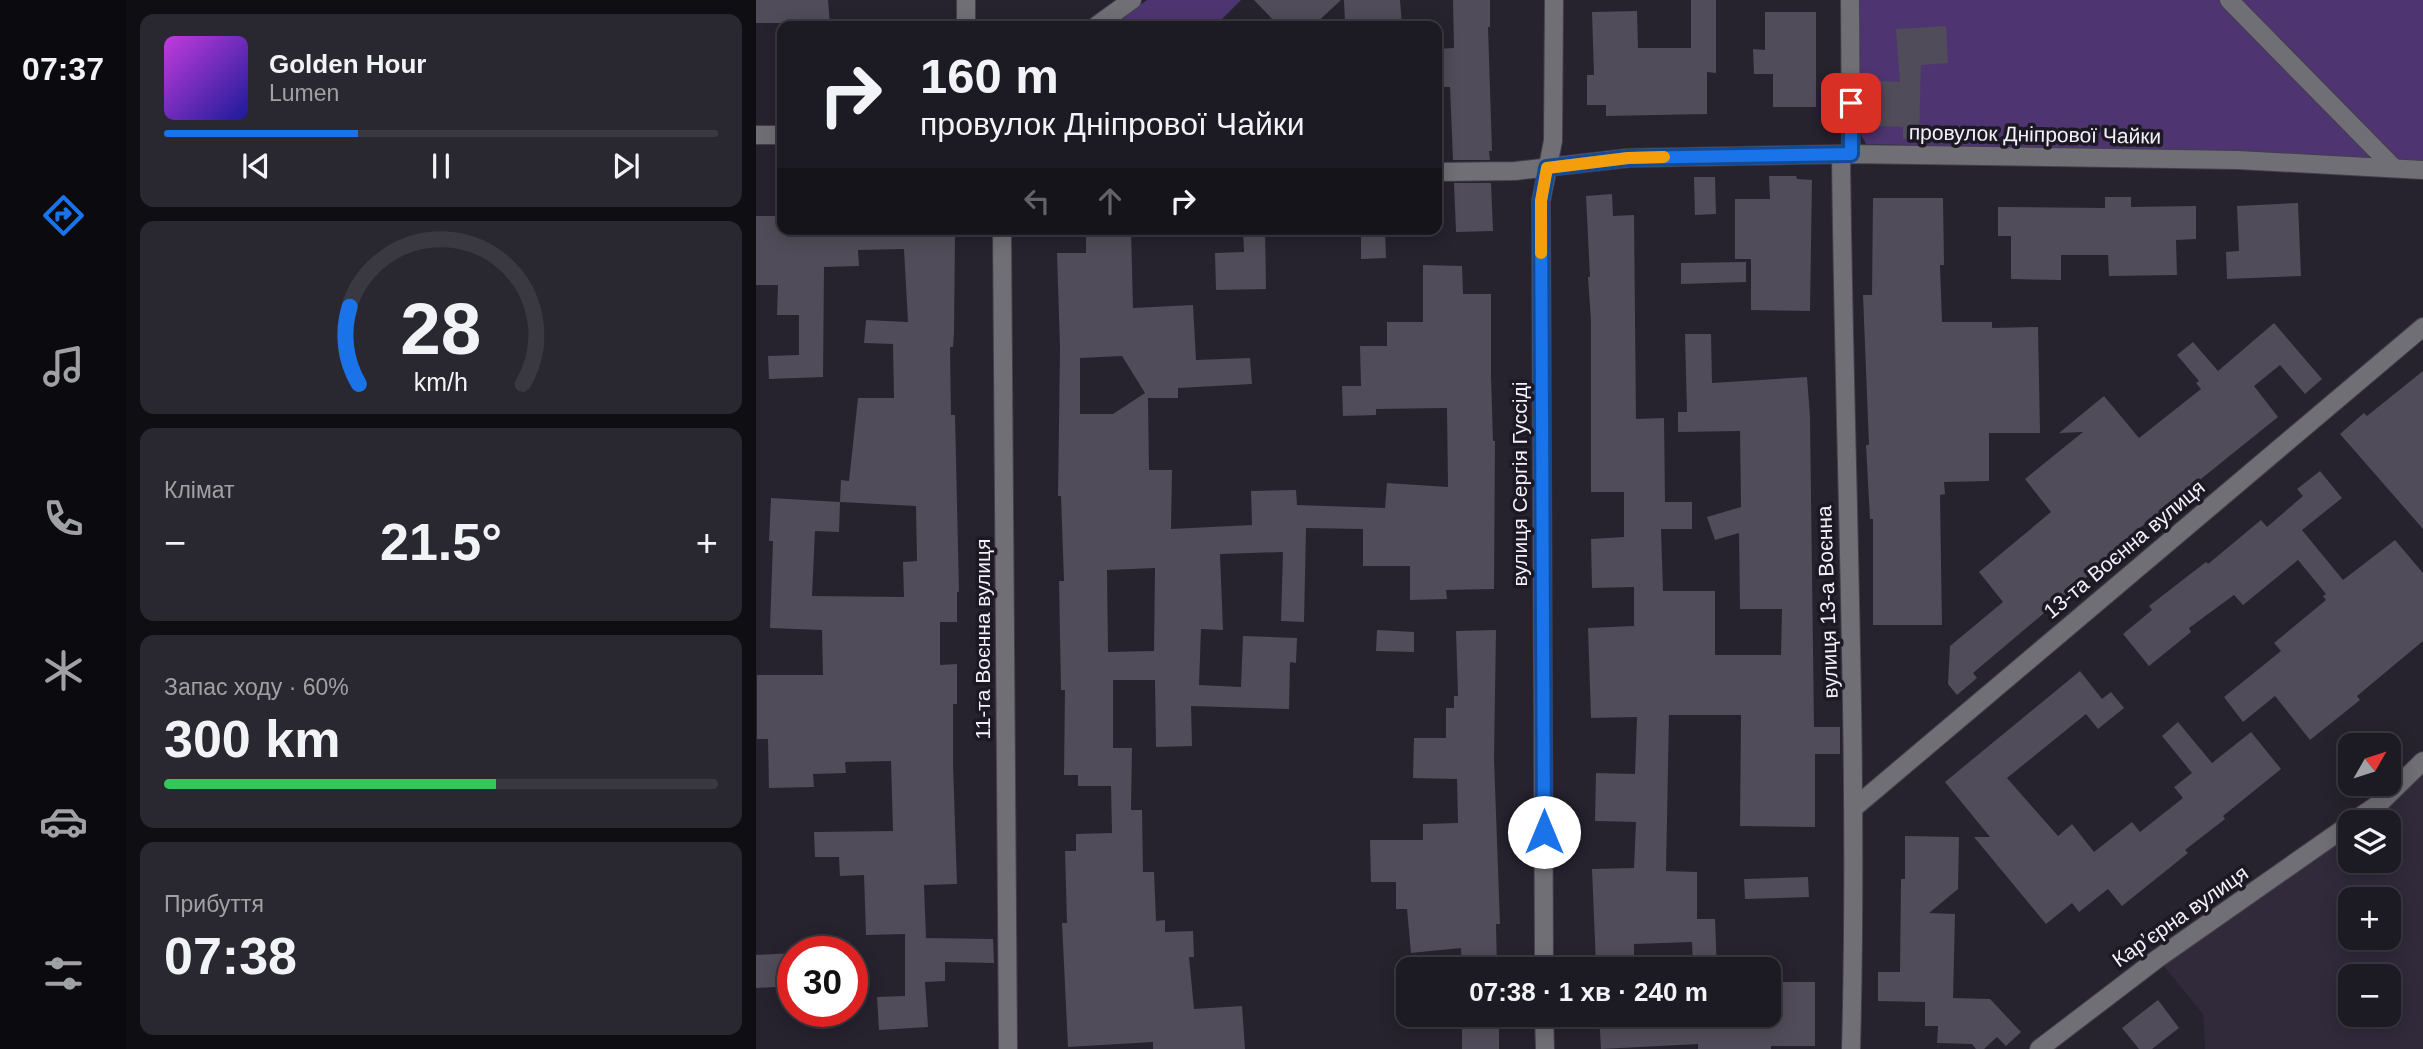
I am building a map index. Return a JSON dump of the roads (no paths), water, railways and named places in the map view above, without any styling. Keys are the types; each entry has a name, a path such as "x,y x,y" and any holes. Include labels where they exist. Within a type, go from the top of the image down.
{"street":[{"path":"966,0 966,21"},
{"path":"1103,21 1132,0"},
{"name":"вулиця Сергія Гуссіді","path":"1544,957 1541,201 1553,141 1554,0"},
{"name":"вулиця 13-а Воєнна","path":"1850,0 1843,363 1855,807 1851,1049"},
{"path":"2229,0 2394,168"},
{"path":"756,135 777,135"},
{"name":"провулок Дніпрової Чайки","path":"1442,172 1515,171 1628,158 1846,154 2134,158 2423,170"},
{"name":"11-та Воєнна вулиця","path":"1002,235 1008,1049"},
{"name":"13-та Воєнна вулиця","path":"1855,807 2423,327"},
{"name":"Карʼєрна вулиця","path":"2370,810 2423,761"},
{"name":"Карʼєрна вулиця","path":"2039,1049 2157,959 2338,832"},
{"path":"1544,1027 1545,1049"}]}
